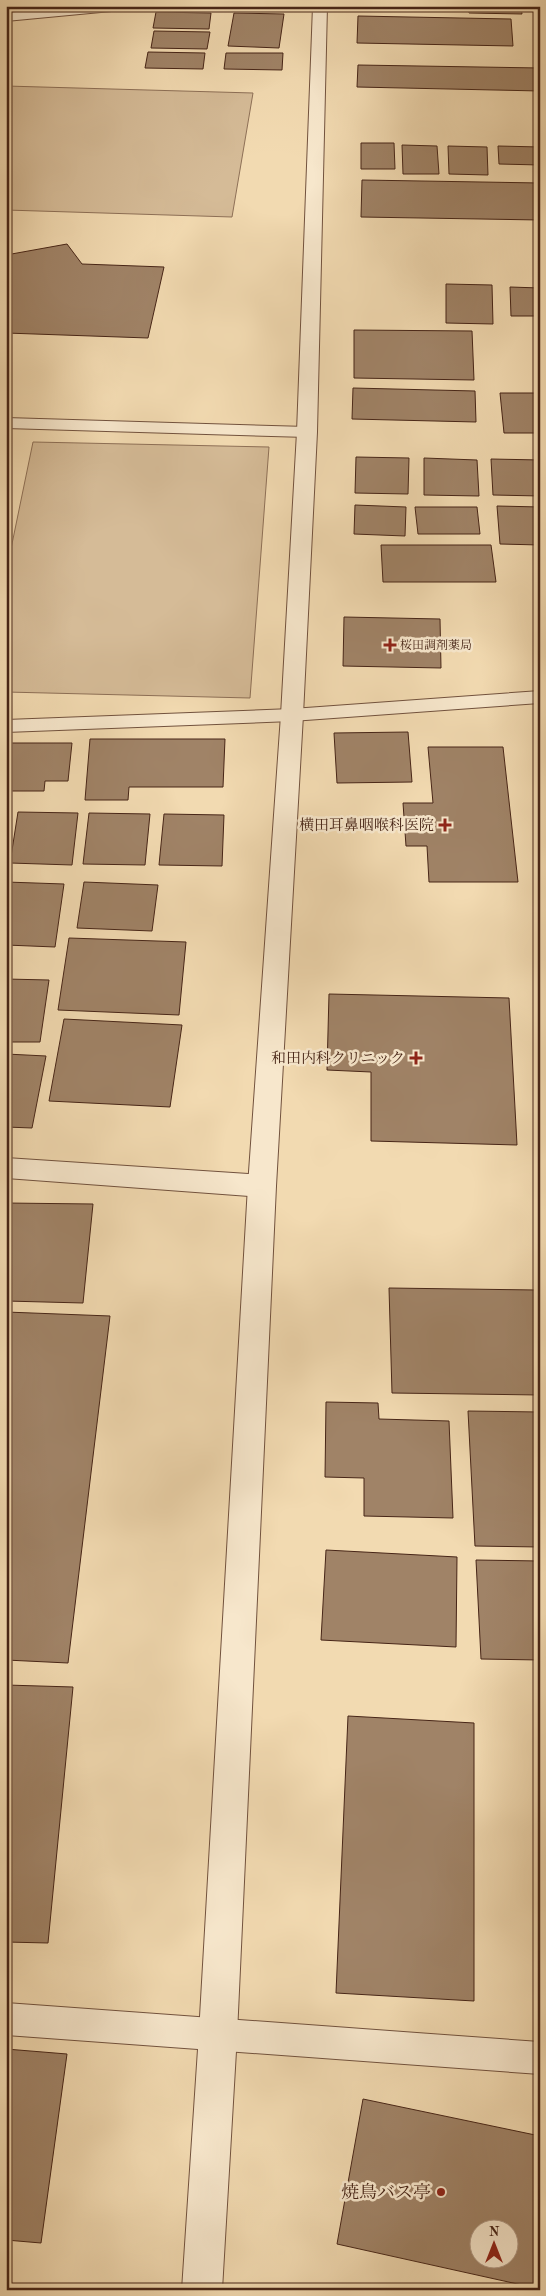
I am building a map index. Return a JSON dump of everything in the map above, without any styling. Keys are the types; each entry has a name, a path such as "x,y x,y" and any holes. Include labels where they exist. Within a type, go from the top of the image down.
{"street":[{"path":"202,2290 218,2034 262,1186 292,714 307,432 320,6"},
{"path":"6,1168 262,1186"}],"lane":[{"path":"6,17 122,6"},
{"path":"7,425 307,432"},
{"path":"6,726 292,714 540,697"},
{"path":"6,2019 540,2058"}],"shaded area":[{"path":"6,86 253,93 232,217 6,210"},
{"path":"33,442 269,447 250,698 6,692 6,573"}],"building":[{"path":"468,6 521,6 522,14 469,13"},
{"path":"156,12 211,13 209,29 153,28"},
{"path":"234,13 284,14 279,48 228,46"},
{"path":"358,16 511,19 513,46 357,43"},
{"path":"154,31 210,32 207,49 151,48"},
{"path":"148,52 205,53 203,69 145,68"},
{"path":"226,53 283,53 282,70 224,69"},
{"path":"358,65 540,68 540,91 357,87"},
{"path":"361,143 394,143 395,169 361,169"},
{"path":"402,145 437,146 439,174 403,174"},
{"path":"448,146 487,147 488,175 449,174"},
{"path":"498,146 540,147 540,165 499,164"},
{"path":"362,180 540,183 540,220 361,217"},
{"path":"67,244 82,264 164,267 148,338 6,333 6,255"},
{"path":"446,284 492,285 493,324 446,323"},
{"path":"510,287 540,288 540,316 511,316"},
{"path":"354,330 472,331 474,380 354,378"},
{"path":"353,388 475,391 476,422 352,419"},
{"path":"500,393 540,393 540,433 504,433"},
{"path":"356,457 409,458 408,494 355,493"},
{"path":"424,458 477,460 479,496 424,495"},
{"path":"491,459 540,460 540,496 493,495"},
{"path":"355,505 406,507 405,536 354,534"},
{"path":"497,506 540,507 540,545 500,544"},
{"path":"415,507 477,507 480,534 418,534"},
{"path":"381,545 491,545 496,582 383,582"},
{"path":"344,617 440,619 441,668 343,666"},
{"path":"408,732 412,782 337,783 334,733"},
{"path":"90,739 225,739 223,787 129,787 128,800 85,800"},
{"path":"6,743 72,743 68,781 45,781 44,791 6,791"},
{"path":"428,747 503,747 518,882 429,882 427,846 406,846 403,803 433,803"},
{"path":"18,812 78,813 72,865 10,863"},
{"path":"89,813 150,814 145,865 83,864"},
{"path":"164,814 224,815 222,866 159,865"},
{"path":"6,882 64,884 55,947 6,945"},
{"path":"84,882 158,885 152,931 77,928"},
{"path":"69,938 186,942 179,1015 58,1010"},
{"path":"6,979 49,980 40,1042 6,1042"},
{"path":"329,994 509,998 517,1145 371,1141 371,1072 327,1070"},
{"path":"64,1019 182,1025 170,1107 49,1101"},
{"path":"6,1054 46,1056 32,1128 6,1127"},
{"path":"6,1203 93,1204 83,1303 6,1301"},
{"path":"389,1288 536,1290 540,1334 540,1395 392,1393"},
{"path":"6,1312 110,1316 68,1663 6,1660"},
{"path":"326,1402 378,1403 379,1419 449,1421 453,1518 364,1516 364,1478 325,1477"},
{"path":"468,1411 539,1412 540,1547 475,1546"},
{"path":"326,1550 457,1557 456,1647 321,1640"},
{"path":"476,1560 540,1561 540,1660 481,1659"},
{"path":"6,1685 73,1687 48,1943 6,1942"},
{"path":"348,1716 474,1723 474,2001 336,1993"},
{"path":"6,2049 67,2054 41,2243 6,2240"},
{"path":"363,2099 540,2136 540,2289 337,2244"}],"place":[{"name":"桜田調剤薬局","path":"390,645"},
{"name":"横田耳鼻咽喉科医院","path":"445,825"},
{"name":"和田内科クリニック","path":"416,1058"},
{"name":"焼鳥バス亭","path":"441,2192"}]}
